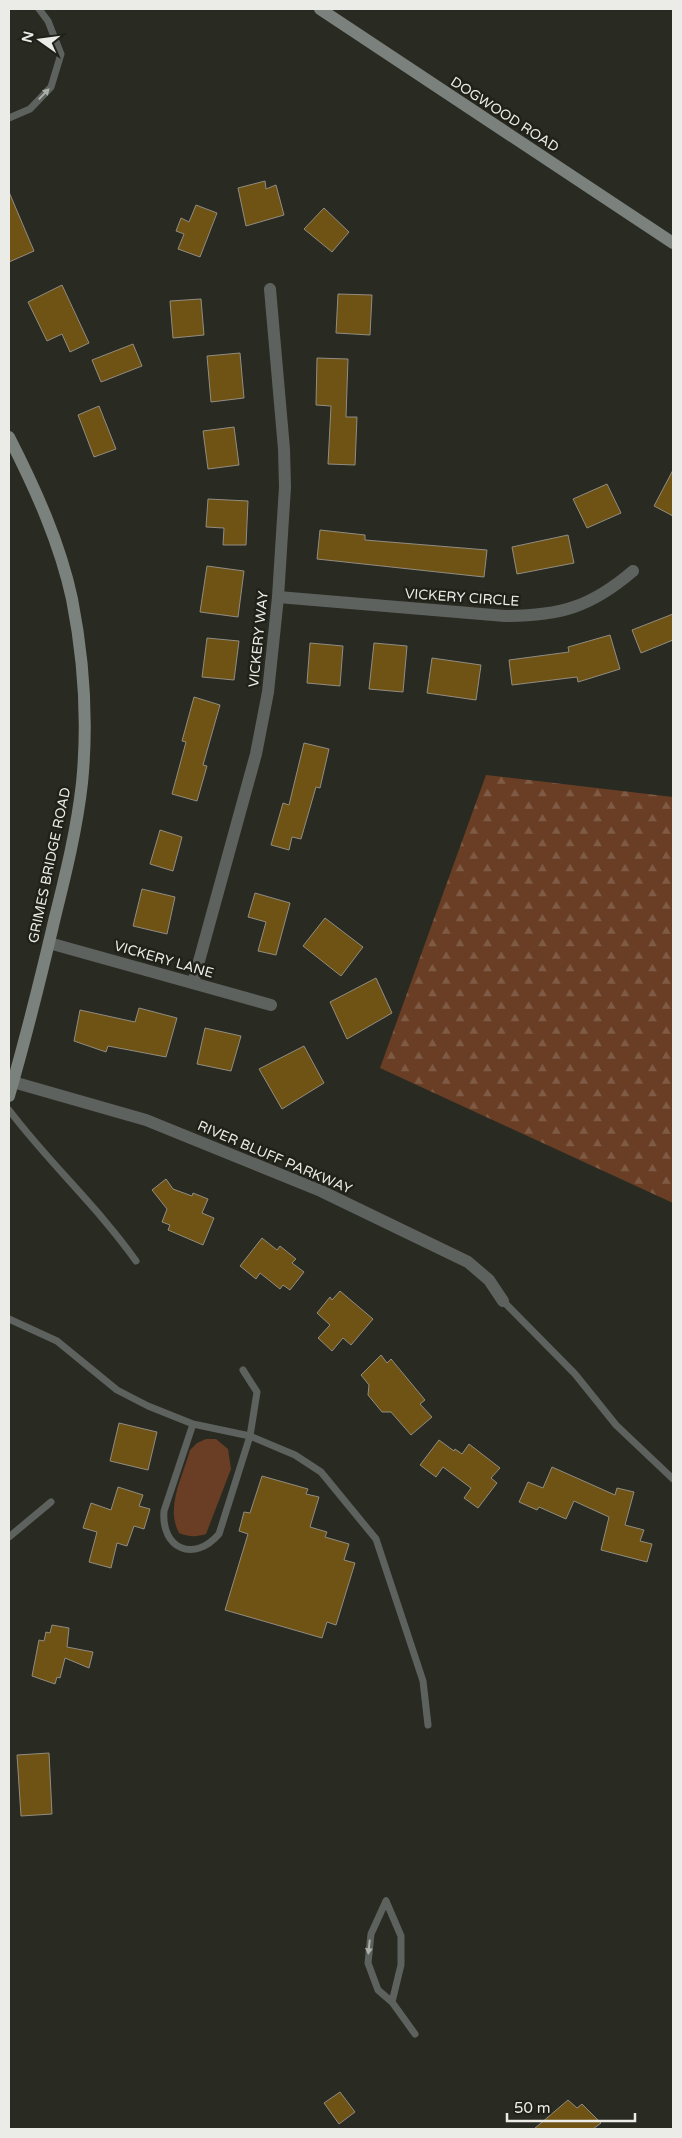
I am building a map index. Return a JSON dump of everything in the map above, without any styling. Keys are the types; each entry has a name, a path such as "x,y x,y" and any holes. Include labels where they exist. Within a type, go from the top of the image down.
{"street":[{"name":"DOGWOOD ROAD","path":"320,9 673,243"},
{"name":"VICKERY WAY","path":"193,983 262,726 268,692 278,597 285,478 270,289"},
{"name":"GRIMES BRIDGE ROAD","path":"9,437 41,507 58,550 71,597 79,641 84,686 85,734 82,784 72,843 49,943 9,1096"},
{"name":"VICKERY CIRCLE","path":"278,597 505,616 536,616 566,611 592,600 614,587 633,571"},
{"name":"VICKERY LANE","path":"49,943 271,1005"},
{"name":"RIVER BLUFF PARKWAY","path":"13,1082 146,1120 321,1191 468,1262 489,1280 503,1301"}],"lane":[{"path":"9,118 30,109 51,86 61,54 48,21 39,9"},
{"path":"9,1110 29,1137 121,1240 136,1261"},
{"path":"503,1301 575,1374 616,1425 673,1479"},
{"path":"9,1319 57,1341 117,1390 148,1406 193,1424 250,1436 295,1455 321,1472 376,1539 423,1681 428,1725"},
{"path":"193,1424 164,1511 163,1523 170,1540 180,1547 202,1549 219,1534 250,1436 257,1392 243,1370"},
{"path":"9,1537 51,1502"},
{"path":"392,2002 401,1965 401,1936 386,1901 371,1934 368,1963 378,1990 392,2002 415,2034"}],"green space":[{"path":"486,775 673,797 673,1203 380,1068"},
{"path":"206,1439 216,1439 228,1449 231,1469 206,1534 186,1535 179,1533 175,1523 174,1502 190,1450 197,1443"}],"building":[{"path":"265,181 266,189 276,185 284,215 246,226 238,188"},
{"path":"9,192 34,251 9,262"},
{"path":"196,205 217,213 200,257 178,249 184,234 176,231 181,218 189,222"},
{"path":"324,208 349,232 332,252 304,229"},
{"path":"62,285 89,343 70,352 62,334 47,341 28,302"},
{"path":"338,294 372,295 370,335 336,333"},
{"path":"201,299 204,335 173,338 170,301"},
{"path":"133,344 142,366 101,382 92,360"},
{"path":"240,353 244,398 211,402 207,356"},
{"path":"317,358 348,359 346,417 357,417 355,465 328,464 331,406 316,405"},
{"path":"99,406 116,449 94,457 78,415"},
{"path":"234,427 239,465 208,469 203,431"},
{"path":"673,470 673,516 654,506"},
{"path":"607,484 621,513 587,528 573,499"},
{"path":"208,499 248,501 246,545 223,545 224,528 206,527"},
{"path":"320,530 365,535 365,540 487,550 484,577 317,559"},
{"path":"568,535 574,563 517,574 512,547"},
{"path":"207,566 244,571 238,617 200,612"},
{"path":"673,614 673,640 641,653 632,630"},
{"path":"610,635 620,669 578,682 577,677 512,685 509,660 569,652 568,647"},
{"path":"207,638 239,641 234,680 202,677"},
{"path":"310,643 343,646 340,686 307,683"},
{"path":"374,643 407,646 403,692 369,689"},
{"path":"432,658 481,665 476,700 427,693"},
{"path":"194,697 220,705 203,765 207,766 197,801 172,794 186,742 182,741"},
{"path":"304,743 329,749 320,788 316,787 301,839 292,837 289,850 271,845 283,803 289,805"},
{"path":"160,830 182,837 173,871 150,864"},
{"path":"142,889 175,897 167,934 133,926"},
{"path":"255,893 290,903 276,955 258,951 266,922 248,917"},
{"path":"325,918 363,947 341,976 303,946"},
{"path":"376,978 392,1013 347,1039 330,1002"},
{"path":"139,1008 177,1018 166,1057 108,1046 106,1052 74,1041 80,1010 135,1022"},
{"path":"205,1028 241,1036 231,1071 197,1064"},
{"path":"304,1046 324,1083 282,1109 259,1069"},
{"path":"166,1179 173,1189 192,1196 193,1193 208,1199 202,1213 214,1218 203,1245 168,1230 170,1225 162,1222 167,1209 152,1190"},
{"path":"262,1238 277,1250 280,1246 296,1259 292,1263 304,1272 290,1290 283,1285 280,1289 260,1273 256,1279 240,1266"},
{"path":"340,1291 373,1319 351,1345 343,1338 332,1351 318,1338 330,1325 317,1313 330,1297 332,1300"},
{"path":"381,1355 387,1363 391,1359 425,1400 420,1404 432,1417 411,1435 391,1412 382,1412 368,1395 369,1385 361,1375"},
{"path":"119,1423 157,1432 148,1470 110,1461"},
{"path":"439,1440 454,1451 455,1449 462,1454 469,1444 500,1468 491,1478 497,1483 478,1508 464,1498 471,1488 443,1467 436,1477 420,1465"},
{"path":"552,1467 615,1495 617,1488 634,1492 625,1525 644,1530 640,1541 652,1544 647,1562 601,1550 609,1517 574,1501 566,1519 539,1507 537,1510 519,1502 528,1482 543,1488"},
{"path":"262,1476 308,1489 306,1494 319,1497 310,1527 327,1532 325,1537 349,1544 344,1560 355,1563 336,1625 327,1622 322,1638 225,1610 248,1534 239,1531 244,1512 250,1513"},
{"path":"118,1487 143,1495 139,1506 150,1509 144,1529 134,1526 127,1546 117,1543 111,1568 89,1562 97,1532 83,1528 91,1503 111,1510"},
{"path":"52,1625 69,1628 67,1647 93,1652 89,1668 65,1658 60,1678 57,1677 55,1684 32,1676 39,1640 44,1641 46,1632 50,1633"},
{"path":"49,1753 52,1814 21,1816 17,1755"},
{"path":"340,2092 355,2112 339,2124 324,2103"},
{"path":"568,2100 577,2108 582,2104 601,2123 593,2129 534,2129"}]}
